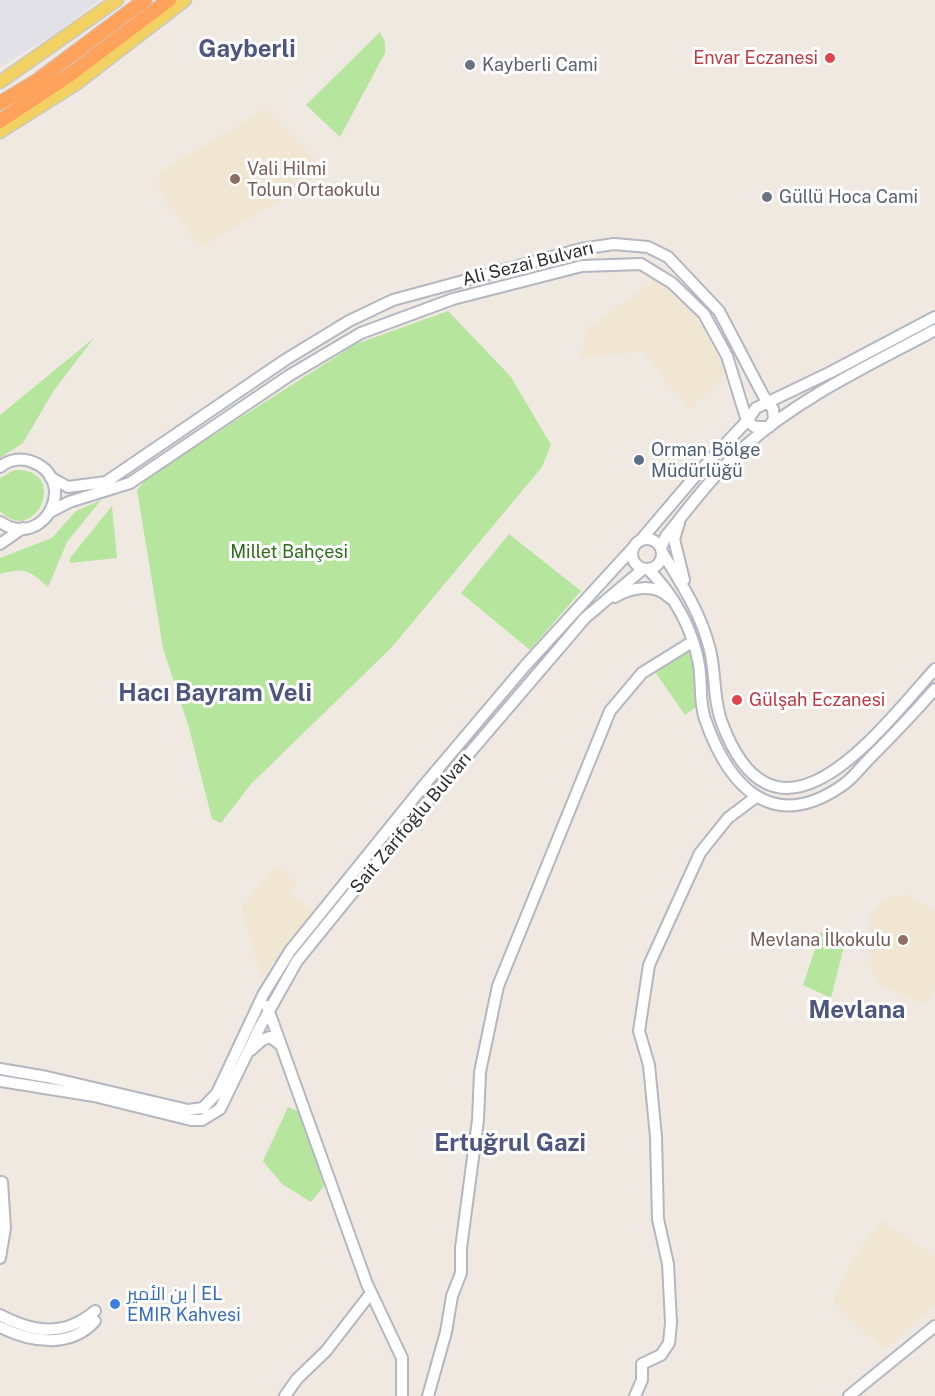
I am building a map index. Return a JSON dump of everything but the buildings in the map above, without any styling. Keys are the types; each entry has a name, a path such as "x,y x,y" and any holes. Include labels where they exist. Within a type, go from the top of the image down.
{"highway":[{"path":"0,103 38,80 145,0"},
{"path":"0,121 68,76 169,0"}],"main road":[{"path":"0,82 72,34 117,0"},
{"path":"0,132 76,84 185,0"},
{"name":"Ali Sezai Bulvarı","path":"0,466 15,460 27,460 38,464 50,477 68,486 106,482 285,360 349,321 393,300 570,251 614,244 648,247 668,257 693,281 719,311 763,395 769,401"},
{"name":"Ali Sezai Bulvarı","path":"0,544 23,528 40,523 50,512 69,502 130,483 290,375 361,333 453,299 582,266 641,264 672,283 704,314 727,356 747,422"},
{"name":"Sait Zarifoğlu Bulvarı","path":"0,1069 47,1077 188,1110 203,1108 217,1093 263,995 290,951 425,784 525,666 637,545 697,474 747,422 756,408 831,372 935,317"},
{"path":"646,569 658,565 666,536 716,474 769,427 837,382 935,330"},
{"path":"769,401 774,418 769,427"},
{"path":"747,422 755,427 769,427"},
{"path":"50,477 55,493 50,512"},
{"path":"683,514 674,539 690,597"},
{"path":"0,522 6,526 23,528"},
{"path":"935,669 879,732 831,775 792,788 768,785 759,781 744,761 722,722 711,652 699,613 654,541 637,545 634,563 646,569 664,585 677,606 692,642 699,665 705,718 720,753 745,787 756,797 773,805 793,806 812,802 844,784 935,689"},
{"name":"Sait Zarifoğlu Bulvarı","path":"0,1081 94,1096 191,1120 202,1120 220,1109 242,1062 297,961 396,839 594,609 646,569"},
{"path":"594,609 639,587 654,589 666,595 677,606"},
{"path":"428,1396 446,1332 452,1296 460,1273 461,1248 478,1120 480,1072 498,986 610,711 642,673 692,642"},
{"path":"635,1396 642,1380 642,1364 661,1355 669,1343 671,1323 668,1264 658,1219 656,1137 650,1076 639,1031 645,980 649,965 700,854 728,818 756,797"},
{"path":"263,995 371,1293 402,1358 402,1396"},
{"path":"242,1062 262,1040 270,1037 281,1045"},
{"path":"0,1258 5,1228 2,1182"},
{"path":"285,1396 297,1378 326,1351 371,1293"},
{"path":"0,1315 13,1322 37,1329 57,1330 72,1327 95,1316 75,1337 59,1339 30,1339 0,1327"},
{"path":"849,1396 935,1326"},
{"path":"918,1341 935,1335"}],"shaded area":[{"path":"0,0 100,0 53,35 0,67"},
{"name":"Vali Hilmi Tolun Ortaokulu","path":"265,109 323,168 306,185 201,247 159,191 159,173"},
{"path":"657,279 693,313 712,340 725,374 689,409 642,351 581,358 586,330"},
{"path":"276,865 297,883 290,892 316,913 262,977 241,908"},
{"name":"Mevlana İlkokulu","path":"906,895 935,912 935,989 925,1004 876,983 871,965 870,914 886,897"},
{"path":"881,1220 935,1257 935,1304 885,1350 833,1302 851,1263"}],"green space":[{"path":"380,32 385,42 385,53 340,137 306,105"},
{"name":"Millet Bahçesi","path":"448,311 511,377 551,445 542,467 392,647 251,784 221,823 212,819 189,728 163,648 137,490 149,476 356,344"},
{"path":"94,338 54,390 23,443 0,458 0,415"},
{"path":"14,470 31,472 41,480 44,491 42,503 35,513 25,520 13,520 0,511 0,478"},
{"path":"101,500 67,542 48,587 26,571 0,574 0,558 52,538 76,511"},
{"path":"112,506 117,558 70,563 70,558"},
{"path":"509,534 581,591 530,650 461,593"},
{"path":"683,652 691,652 695,664 698,705 685,715 655,672"},
{"path":"821,932 844,946 831,998 803,985"},
{"path":"288,1107 300,1112 324,1186 311,1202 282,1184 263,1161"}],"place":[{"name":"Envar Eczanesi","path":"830,58"},
{"name":"Kayberli Cami","path":"470,65"},
{"name":"Vali Hilmi Tolun Ortaokulu","path":"235,179"},
{"name":"Güllü Hoca Cami","path":"767,197"},
{"name":"Orman Bölge Müdürlüğü","path":"639,460"},
{"name":"Gülşah Eczanesi","path":"737,700"},
{"name":"Mevlana İlkokulu","path":"903,940"},
{"name":"بن الأمير | EL EMIR Kahvesi","path":"115,1304"}],"district":[{"name":"Gayberli","path":"247,50"},
{"name":"Hacı Bayram Veli","path":"215,694"},
{"name":"Mevlana","path":"857,1011"},
{"name":"Ertuğrul Gazi","path":"510,1144"}]}
